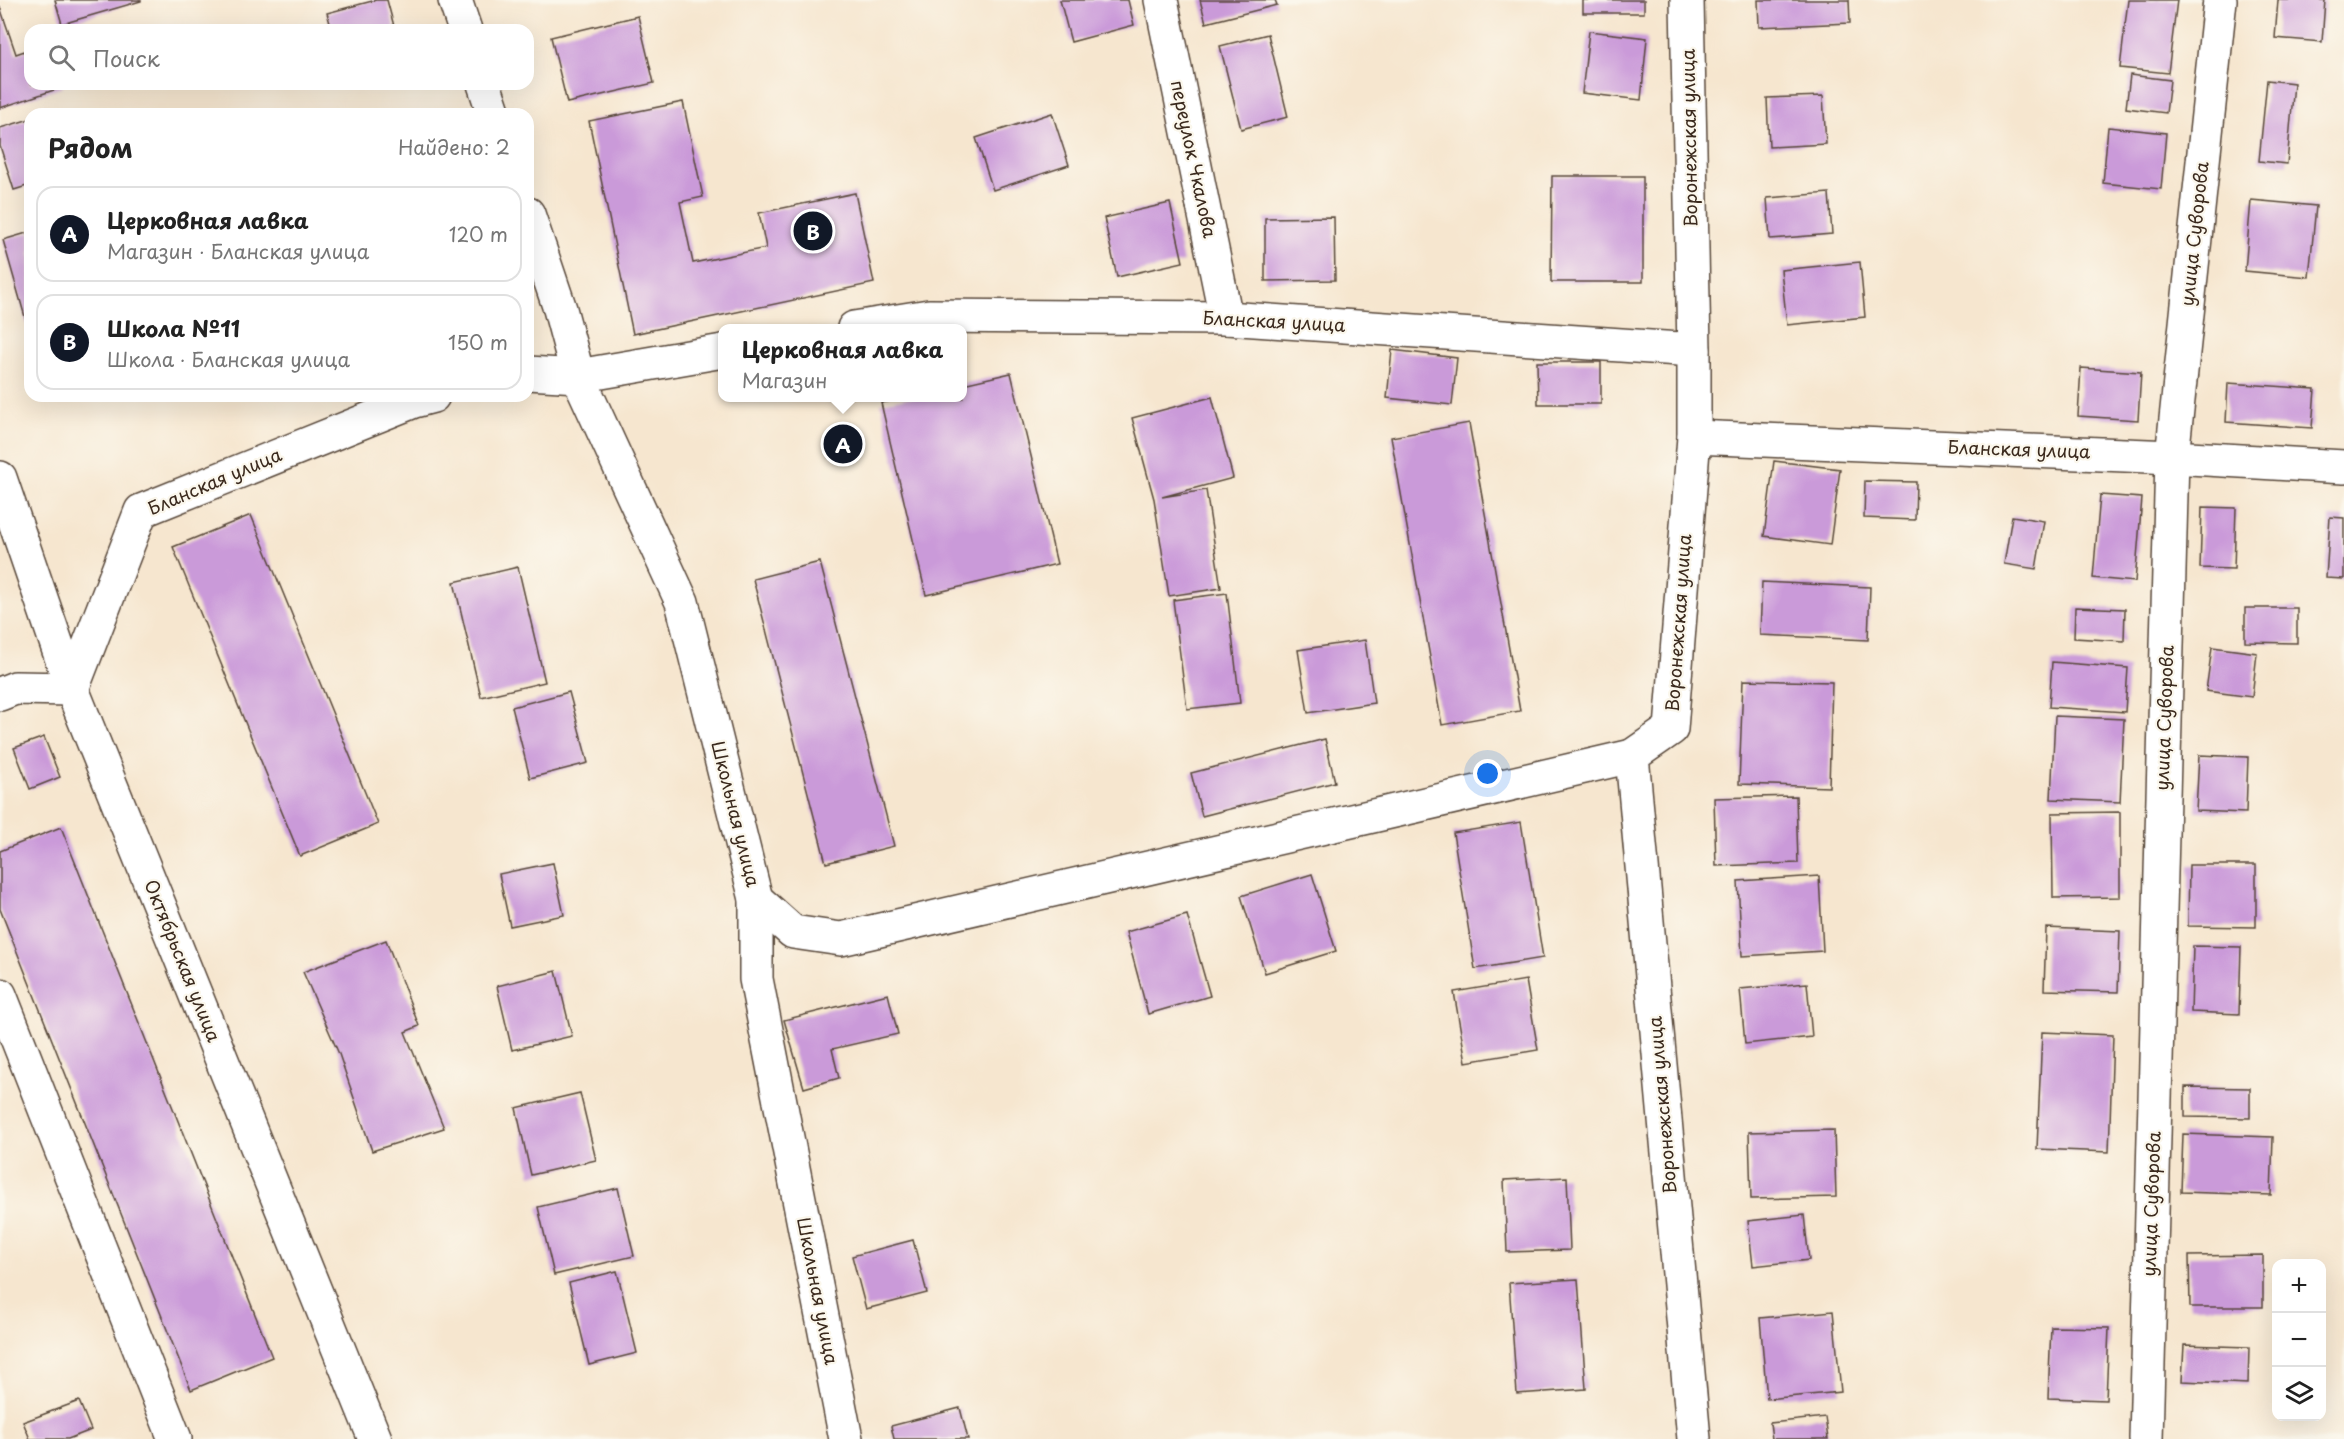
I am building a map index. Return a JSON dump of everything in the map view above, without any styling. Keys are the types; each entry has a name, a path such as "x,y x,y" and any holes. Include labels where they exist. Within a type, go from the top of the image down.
{"street":[{"path":"455,0 463,24"},
{"name":"переулок Чкалова","path":"1161,0 1226,318"},
{"name":"Воронежская улица","path":"1687,0 1694,437 1671,729 1632,756 1694,1439"},
{"name":"улица Суворова","path":"2146,1439 2172,457 2220,0"},
{"path":"486,90 492,108"},
{"name":"Школьная улица","path":"534,232 560,309 578,376 682,602 756,899 756,979 846,1439"},
{"name":"Бланская улица","path":"879,324 929,316 1226,318 1694,350"},
{"path":"534,373 578,376 718,352"},
{"name":"Бланская улица","path":"72,689 141,511 409,402"},
{"name":"Бланская улица","path":"1694,437 2172,457 2344,467"},
{"name":"Октябрьская улица","path":"0,478 72,689 375,1439"},
{"path":"0,694 15,688 72,689"},
{"path":"756,899 793,932 841,939 1632,756"},
{"path":"0,995 175,1439"}],"building":[{"path":"55,0 141,0 141,1 62,24"},
{"path":"376,0 387,0 393,24 330,24 327,13"},
{"path":"1060,0 1128,0 1134,25 1071,42"},
{"path":"1200,0 1275,0 1277,5 1206,23"},
{"path":"1583,0 1644,0 1644,13 1583,13"},
{"path":"1758,0 1849,0 1850,23 1759,27"},
{"path":"2128,0 2177,0 2168,73 2120,68"},
{"path":"2278,0 2325,0 2322,42 2275,38"},
{"path":"0,7 16,54 24,51 24,90 54,90 0,108"},
{"path":"638,16 654,83 567,103 551,37"},
{"path":"1589,31 1647,38 1641,100 1582,93"},
{"path":"1268,34 1288,117 1241,129 1220,46"},
{"path":"2130,75 2170,80 2166,113 2126,108"},
{"path":"2267,80 2294,83 2287,164 2259,161"},
{"path":"1823,96 1826,144 1769,147 1767,98"},
{"path":"683,102 703,197 680,202 693,263 766,248 759,213 855,193 874,283 633,334 589,121"},
{"path":"1052,113 1069,165 993,190 976,138"},
{"path":"24,121 24,187 14,190 0,146 0,128"},
{"path":"2108,127 2166,133 2161,189 2103,183"},
{"path":"1552,176 1643,176 1643,282 1551,282"},
{"path":"1829,193 1832,234 1770,239 1767,198"},
{"path":"2251,200 2316,206 2309,277 2245,271"},
{"path":"1170,203 1183,262 1117,277 1104,218"},
{"path":"1334,217 1335,280 1265,281 1265,218"},
{"path":"24,234 24,314 3,240"},
{"path":"1860,262 1865,317 1787,325 1781,270"},
{"path":"1392,350 1457,358 1452,405 1387,398"},
{"path":"1537,362 1601,362 1601,404 1538,404"},
{"path":"2081,368 2141,372 2138,420 2078,416"},
{"path":"1011,373 1057,564 926,595 881,403 967,402 967,383"},
{"path":"2228,383 2315,389 2312,428 2226,422"},
{"path":"1212,397 1233,478 1162,497 1206,490 1221,588 1169,596 1154,499 1132,418"},
{"path":"1469,423 1520,711 1442,725 1391,437"},
{"path":"1774,461 1840,469 1830,545 1764,536"},
{"path":"1865,481 1916,482 1915,520 1864,518"},
{"path":"2100,495 2142,498 2135,582 2093,578"},
{"path":"2202,507 2236,508 2234,569 2200,568"},
{"path":"251,515 378,824 300,856 173,547"},
{"path":"2012,516 2044,521 2036,569 2004,564"},
{"path":"2330,517 2344,518 2344,579 2326,578"},
{"path":"820,562 894,846 826,863 753,579"},
{"path":"518,567 545,682 481,697 454,582"},
{"path":"1762,582 1870,587 1868,640 1760,635"},
{"path":"1227,593 1240,703 1187,709 1173,600"},
{"path":"2075,607 2125,609 2124,641 2074,638"},
{"path":"2245,608 2297,608 2297,643 2245,642"},
{"path":"1365,640 1374,703 1308,713 1298,650"},
{"path":"2212,647 2257,653 2252,697 2206,691"},
{"path":"2052,662 2128,668 2125,712 2049,707"},
{"path":"1743,680 1832,682 1829,787 1739,784"},
{"path":"569,692 588,763 530,778 512,707"},
{"path":"2055,716 2124,719 2120,802 2051,799"},
{"path":"44,737 60,777 30,789 14,748"},
{"path":"1325,739 1335,782 1202,816 1191,773"},
{"path":"2199,755 2248,757 2246,813 2196,811"},
{"path":"1796,796 1798,863 1716,866 1714,798"},
{"path":"2120,812 2120,897 2053,898 2052,813"},
{"path":"1521,822 1543,958 1475,969 1453,833"},
{"path":"61,827 272,1357 191,1390 0,909 0,851"},
{"path":"553,863 564,915 510,926 499,874"},
{"path":"2189,865 2256,865 2256,927 2188,926"},
{"path":"1312,874 1336,951 1265,973 1241,896"},
{"path":"1819,876 1823,951 1742,956 1738,881"},
{"path":"1187,915 1210,996 1148,1014 1126,932"},
{"path":"2046,928 2120,931 2118,992 2044,990"},
{"path":"386,940 419,1026 405,1032 444,1128 372,1151 339,1054 303,972"},
{"path":"2193,946 2241,947 2239,1014 2191,1012"},
{"path":"556,971 572,1036 512,1050 497,986"},
{"path":"1526,980 1538,1050 1466,1062 1454,992"},
{"path":"1807,983 1812,1037 1745,1044 1740,989"},
{"path":"888,994 898,1034 832,1049 839,1078 804,1088 784,1020"},
{"path":"2042,1032 2113,1035 2109,1152 2037,1149"},
{"path":"2185,1087 2250,1088 2250,1118 2185,1117"},
{"path":"580,1093 596,1160 531,1175 516,1108"},
{"path":"1834,1130 1836,1197 1751,1199 1749,1132"},
{"path":"2183,1134 2273,1137 2271,1195 2181,1192"},
{"path":"1567,1177 1570,1250 1507,1252 1504,1180"},
{"path":"618,1188 634,1256 554,1275 538,1207"},
{"path":"1804,1215 1809,1260 1753,1266 1748,1221"},
{"path":"913,1240 927,1293 866,1309 852,1256"},
{"path":"2263,1255 2263,1307 2190,1307 2189,1256"},
{"path":"617,1271 637,1353 589,1365 569,1283"},
{"path":"1578,1279 1586,1389 1517,1394 1509,1283"},
{"path":"1833,1311 1841,1392 1767,1399 1760,1318"},
{"path":"2051,1327 2109,1328 2106,1400 2048,1398"},
{"path":"2184,1345 2249,1347 2248,1384 2182,1381"},
{"path":"79,1401 91,1430 68,1439 30,1439 23,1422"},
{"path":"960,1408 968,1439 894,1439 891,1426"},
{"path":"1825,1417 1828,1439 1772,1439 1770,1423"}],"place":[{"name":"Школа №11","path":"813,231"},
{"name":"Церковная лавка","path":"843,444"}]}
